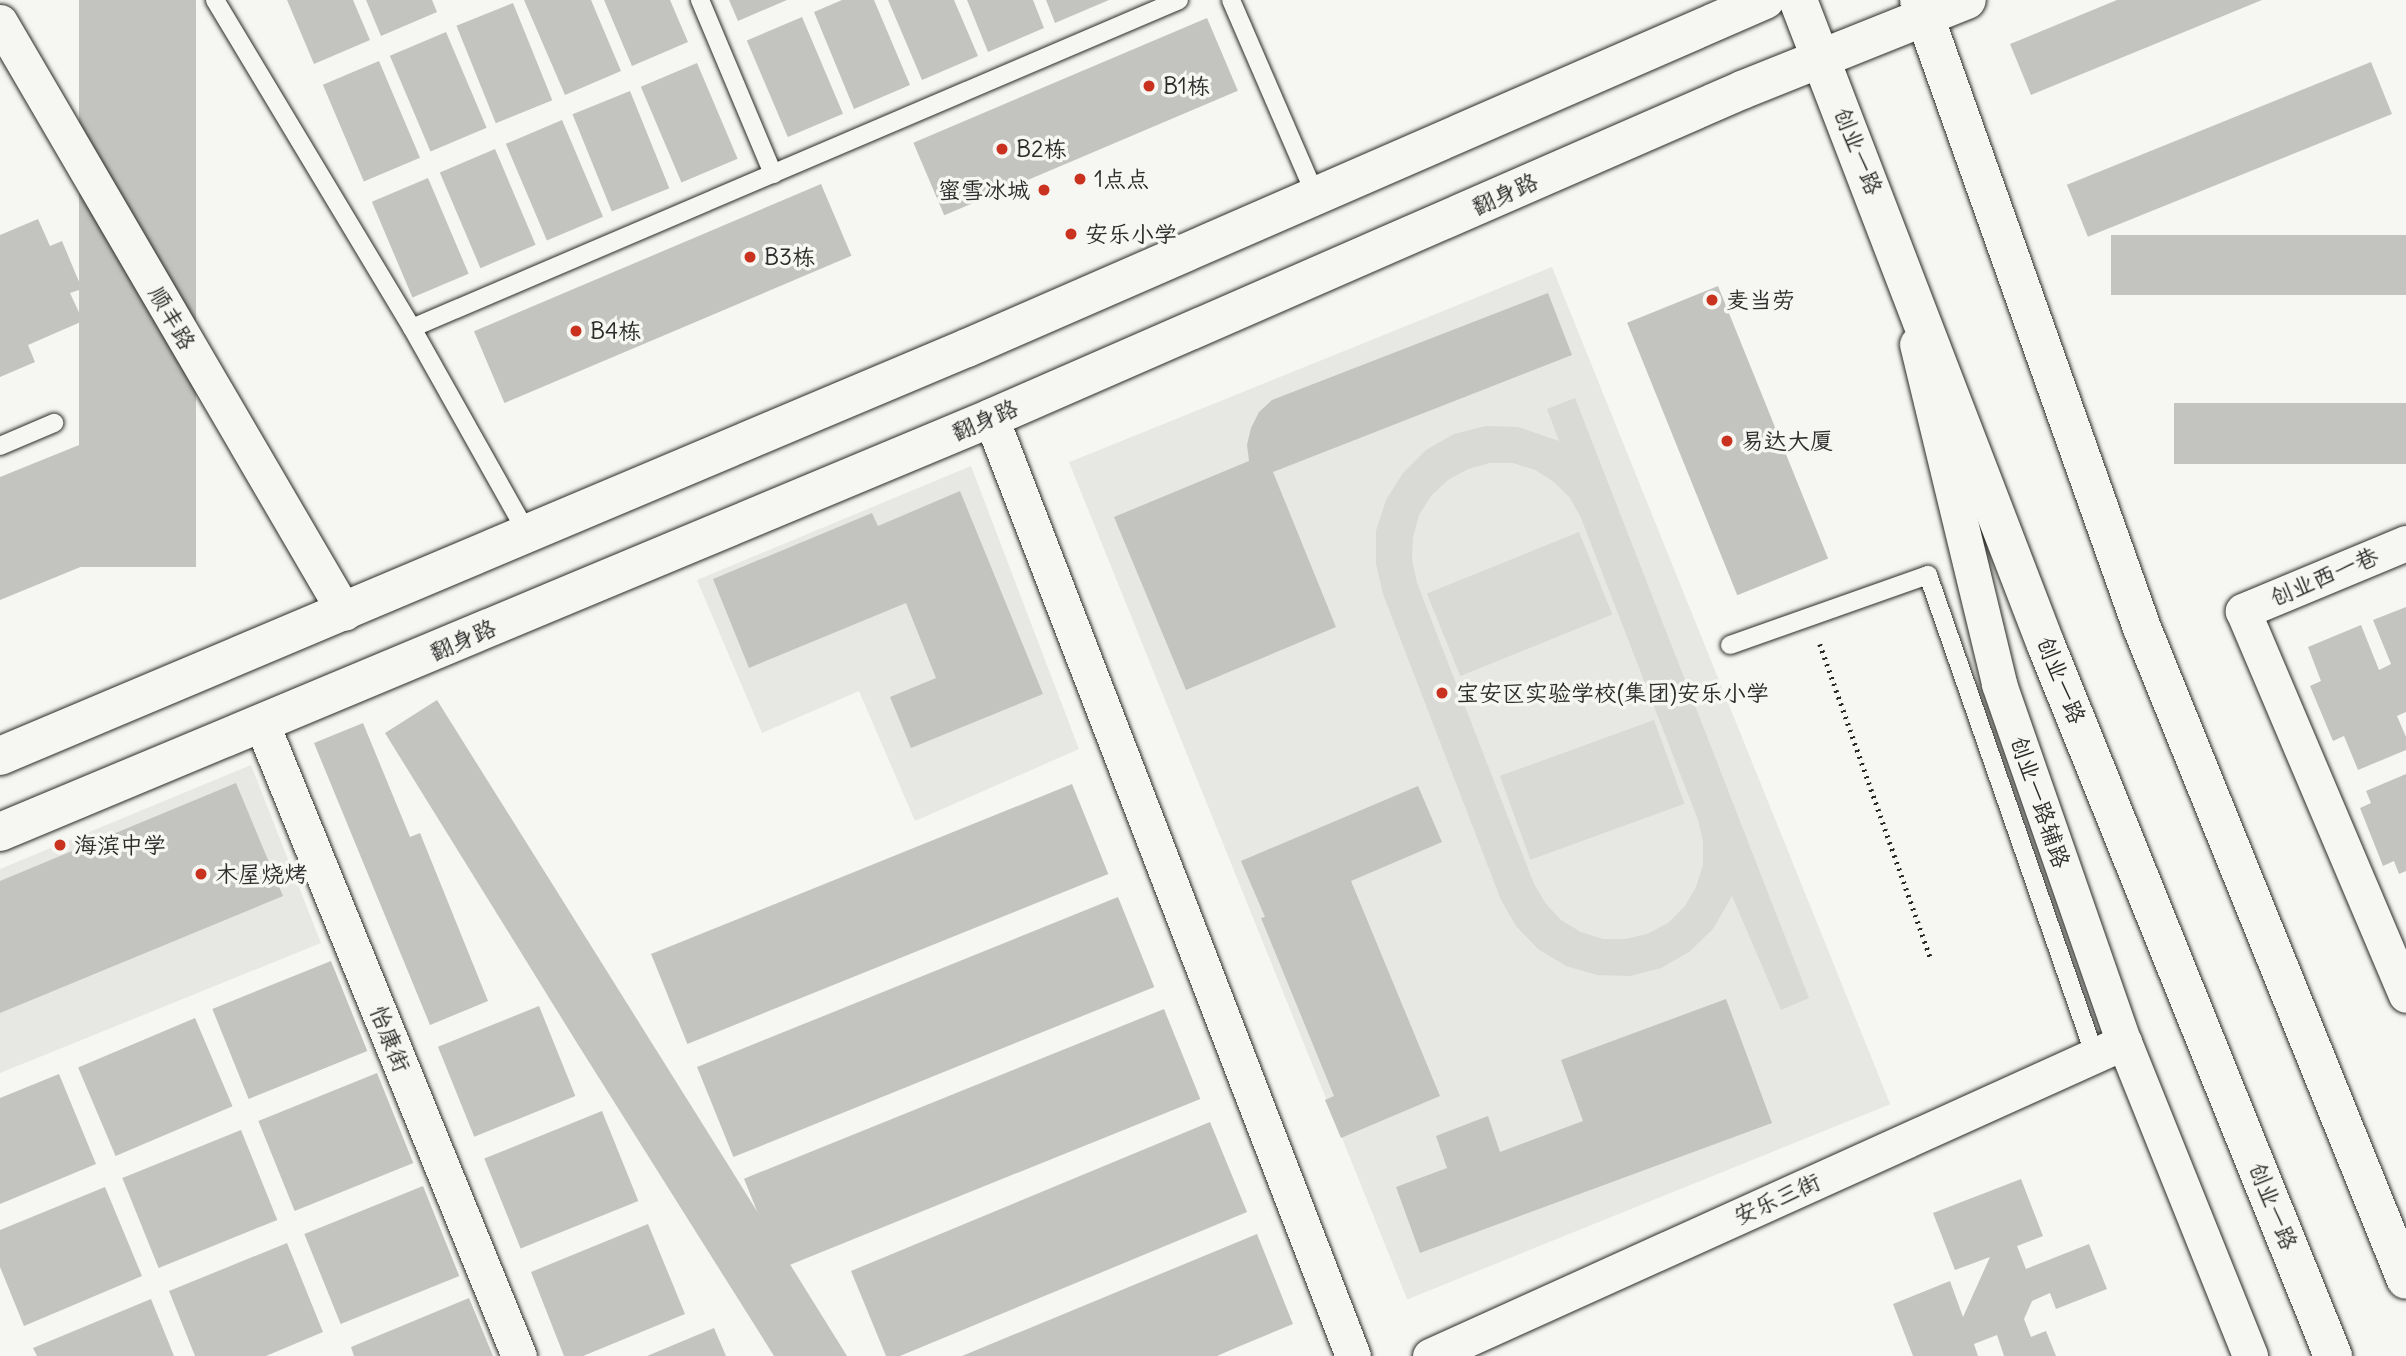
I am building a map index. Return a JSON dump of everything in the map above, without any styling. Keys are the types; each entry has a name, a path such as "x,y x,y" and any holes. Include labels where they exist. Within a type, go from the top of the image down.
{"main road":[{"path":"0,756 528,535 1765,0"},
{"name":"创业一路","path":"1798,0 1889,229 2046,645 2333,1356"},
{"name":"翻身路","path":"0,832 991,418 1821,57 1922,9 1967,0"},
{"path":"1922,9 2142,628 2406,1280"}],"street":[{"name":"顺丰路","path":"0,22 345,613"},
{"name":"创业一路辅路","path":"1889,229 1998,684 2110,1049 2250,1356"},
{"path":"991,418 1353,1356"},
{"name":"创业西一巷","path":"2406,543 2243,611 2406,995"},
{"name":"怡康街","path":"261,722 519,1356"},
{"name":"安乐三街","path":"1430,1356 2110,1049"}],"lane":[{"path":"215,0 412,328 528,535"},
{"path":"700,0 773,174"},
{"path":"412,328 1178,0"},
{"path":"1231,0 1315,196"},
{"path":"0,446 54,423"},
{"path":"1730,645 1928,575 2110,1049"}],"path":[{"path":"1810,616 1930,957"}],"shaded area":[{"name":"宝安区实验学校(集团)安乐小学","path":"1552,267 1890,1104 1407,1299 1069,462"},
{"path":"1575,398 1809,998 1781,1010 1732,896 1713,929 1689,952 1661,968 1630,976 1597,975 1566,966 1538,949 1516,926 1501,900 1383,594 1376,564 1376,531 1386,500 1403,473 1426,450 1454,434 1486,426 1518,427 1559,441 1547,409","holes":["1490,463 1513,463 1535,470 1554,482 1570,498 1581,518 1698,820 1703,842 1703,865 1696,887 1685,906 1668,923 1647,934 1625,939 1603,939 1581,932 1561,920 1546,904 1534,884 1417,583 1412,560 1413,537 1419,515 1431,496 1448,480 1468,469"]},
{"path":"971,466 1079,749 915,821 859,691 762,733 697,580"},
{"path":"1579,532 1612,615 1460,676 1427,593"},
{"path":"1654,720 1684,804 1530,860 1500,776"},
{"path":"251,765 321,943 0,1073 0,869"}],"building":[{"path":"79,0 196,0 196,567 79,567"},
{"path":"287,0 353,0 370,40 314,64"},
{"path":"366,0 432,0 437,12 381,36"},
{"path":"524,0 591,0 621,71 565,95"},
{"path":"604,0 670,0 688,42 632,66"},
{"path":"729,0 787,0 738,21"},
{"path":"842,0 874,0 910,85 854,109 814,12"},
{"path":"888,0 954,0 978,56 922,80"},
{"path":"967,0 1033,0 1044,28 988,52"},
{"path":"1046,0 1109,0 1055,23"},
{"path":"2117,0 2262,0 2031,95 2010,44"},
{"path":"513,3 552,100 496,123 456,26"},
{"path":"802,17 843,114 788,137 747,40"},
{"path":"1207,18 1238,91 944,215 913,143"},
{"path":"446,32 487,128 430,152 390,56"},
{"path":"379,61 420,158 364,181 323,85"},
{"path":"2371,62 2392,114 2088,237 2067,185"},
{"path":"697,63 738,159 681,183 641,87"},
{"path":"630,91 669,188 612,212 573,114"},
{"path":"562,120 603,217 547,240 506,144"},
{"path":"495,149 536,245 480,268 440,172"},
{"path":"428,178 469,274 412,298 372,202"},
{"path":"821,184 851,256 504,403 474,331"},
{"path":"38,219 50,246 62,241 82,289 70,293 83,321 28,345 35,362 0,377 0,235"},
{"path":"2111,235 2406,235 2406,295 2111,295"},
{"name":"易达大厦","path":"1718,286 1828,559 1737,595 1627,323"},
{"path":"1548,293 1572,355 1273,472 1336,627 1186,690 1114,517 1249,461 1247,445 1251,428 1259,412 1272,400"},
{"path":"2174,403 2406,403 2406,464 2174,464"},
{"path":"131,424 173,529 0,600 0,477"},
{"path":"960,491 1043,694 911,748 890,697 936,678 906,603 749,668 713,579 872,513 878,526"},
{"path":"2406,607 2406,712 2397,716 2406,737 2406,750 2358,770 2344,736 2333,741 2310,686 2321,681 2308,647 2361,625 2379,670 2391,664 2373,620"},
{"path":"437,700 847,1356 774,1356 577,1043 385,733"},
{"path":"363,723 410,837 420,833 488,1001 430,1025 314,743"},
{"path":"2406,774 2406,871 2399,874 2394,861 2383,866 2360,808 2371,803 2366,791"},
{"path":"236,783 283,896 0,1013 0,881"},
{"path":"1072,784 1108,874 687,1044 651,954"},
{"path":"1418,786 1442,842 1351,881 1440,1096 1341,1138 1325,1100 1334,1096 1261,918 1265,917 1241,861"},
{"path":"1118,897 1154,987 733,1157 697,1067"},
{"path":"331,961 367,1051 249,1099 212,1009"},
{"path":"1726,999 1772,1123 1420,1253 1396,1187 1447,1168 1436,1136 1488,1116 1500,1152 1583,1121 1561,1060"},
{"path":"539,1006 575,1096 474,1137 438,1047"},
{"path":"1164,1009 1200,1099 780,1269 744,1179"},
{"path":"195,1018 233,1106 116,1156 78,1068"},
{"path":"377,1073 413,1163 295,1211 258,1121"},
{"path":"59,1074 96,1164 0,1204 0,1098"},
{"path":"602,1111 638,1201 521,1249 484,1159"},
{"path":"1210,1122 1247,1212 900,1356 886,1356 851,1271"},
{"path":"241,1130 277,1220 159,1268 122,1178"},
{"path":"2021,1179 2043,1236 2017,1246 2026,1269 2089,1244 2107,1289 2056,1309 2050,1293 2032,1301 2024,1319 2031,1337 2046,1331 2056,1356 2004,1356 1997,1335 1974,1344 1978,1356 1913,1356 1893,1304 1950,1281 1963,1317 1990,1257 1955,1270 1933,1213"},
{"path":"423,1186 459,1276 341,1324 304,1234"},
{"path":"105,1187 142,1276 24,1326 0,1267 0,1230"},
{"path":"648,1224 685,1314 583,1356 564,1356 531,1272"},
{"path":"1257,1234 1293,1324 1217,1356 962,1356"},
{"path":"287,1243 323,1332 266,1356 195,1356 169,1291"},
{"path":"469,1298 493,1356 354,1356 351,1347"},
{"path":"151,1299 174,1356 37,1356 33,1348"},
{"path":"714,1328 726,1356 647,1356"}],"place":[{"name":"B1栋","path":"1149,86"},
{"name":"B2栋","path":"1002,149"},
{"name":"1点点","path":"1080,179"},
{"name":"蜜雪冰城","path":"1044,190"},
{"name":"安乐小学","path":"1071,234"},
{"name":"B3栋","path":"750,257"},
{"name":"麦当劳","path":"1712,300"},
{"name":"B4栋","path":"576,331"},
{"name":"易达大厦","path":"1727,441"},
{"name":"宝安区实验学校(集团)安乐小学","path":"1442,693"},
{"name":"海滨中学","path":"60,845"},
{"name":"木屋烧烤","path":"201,874"}]}
